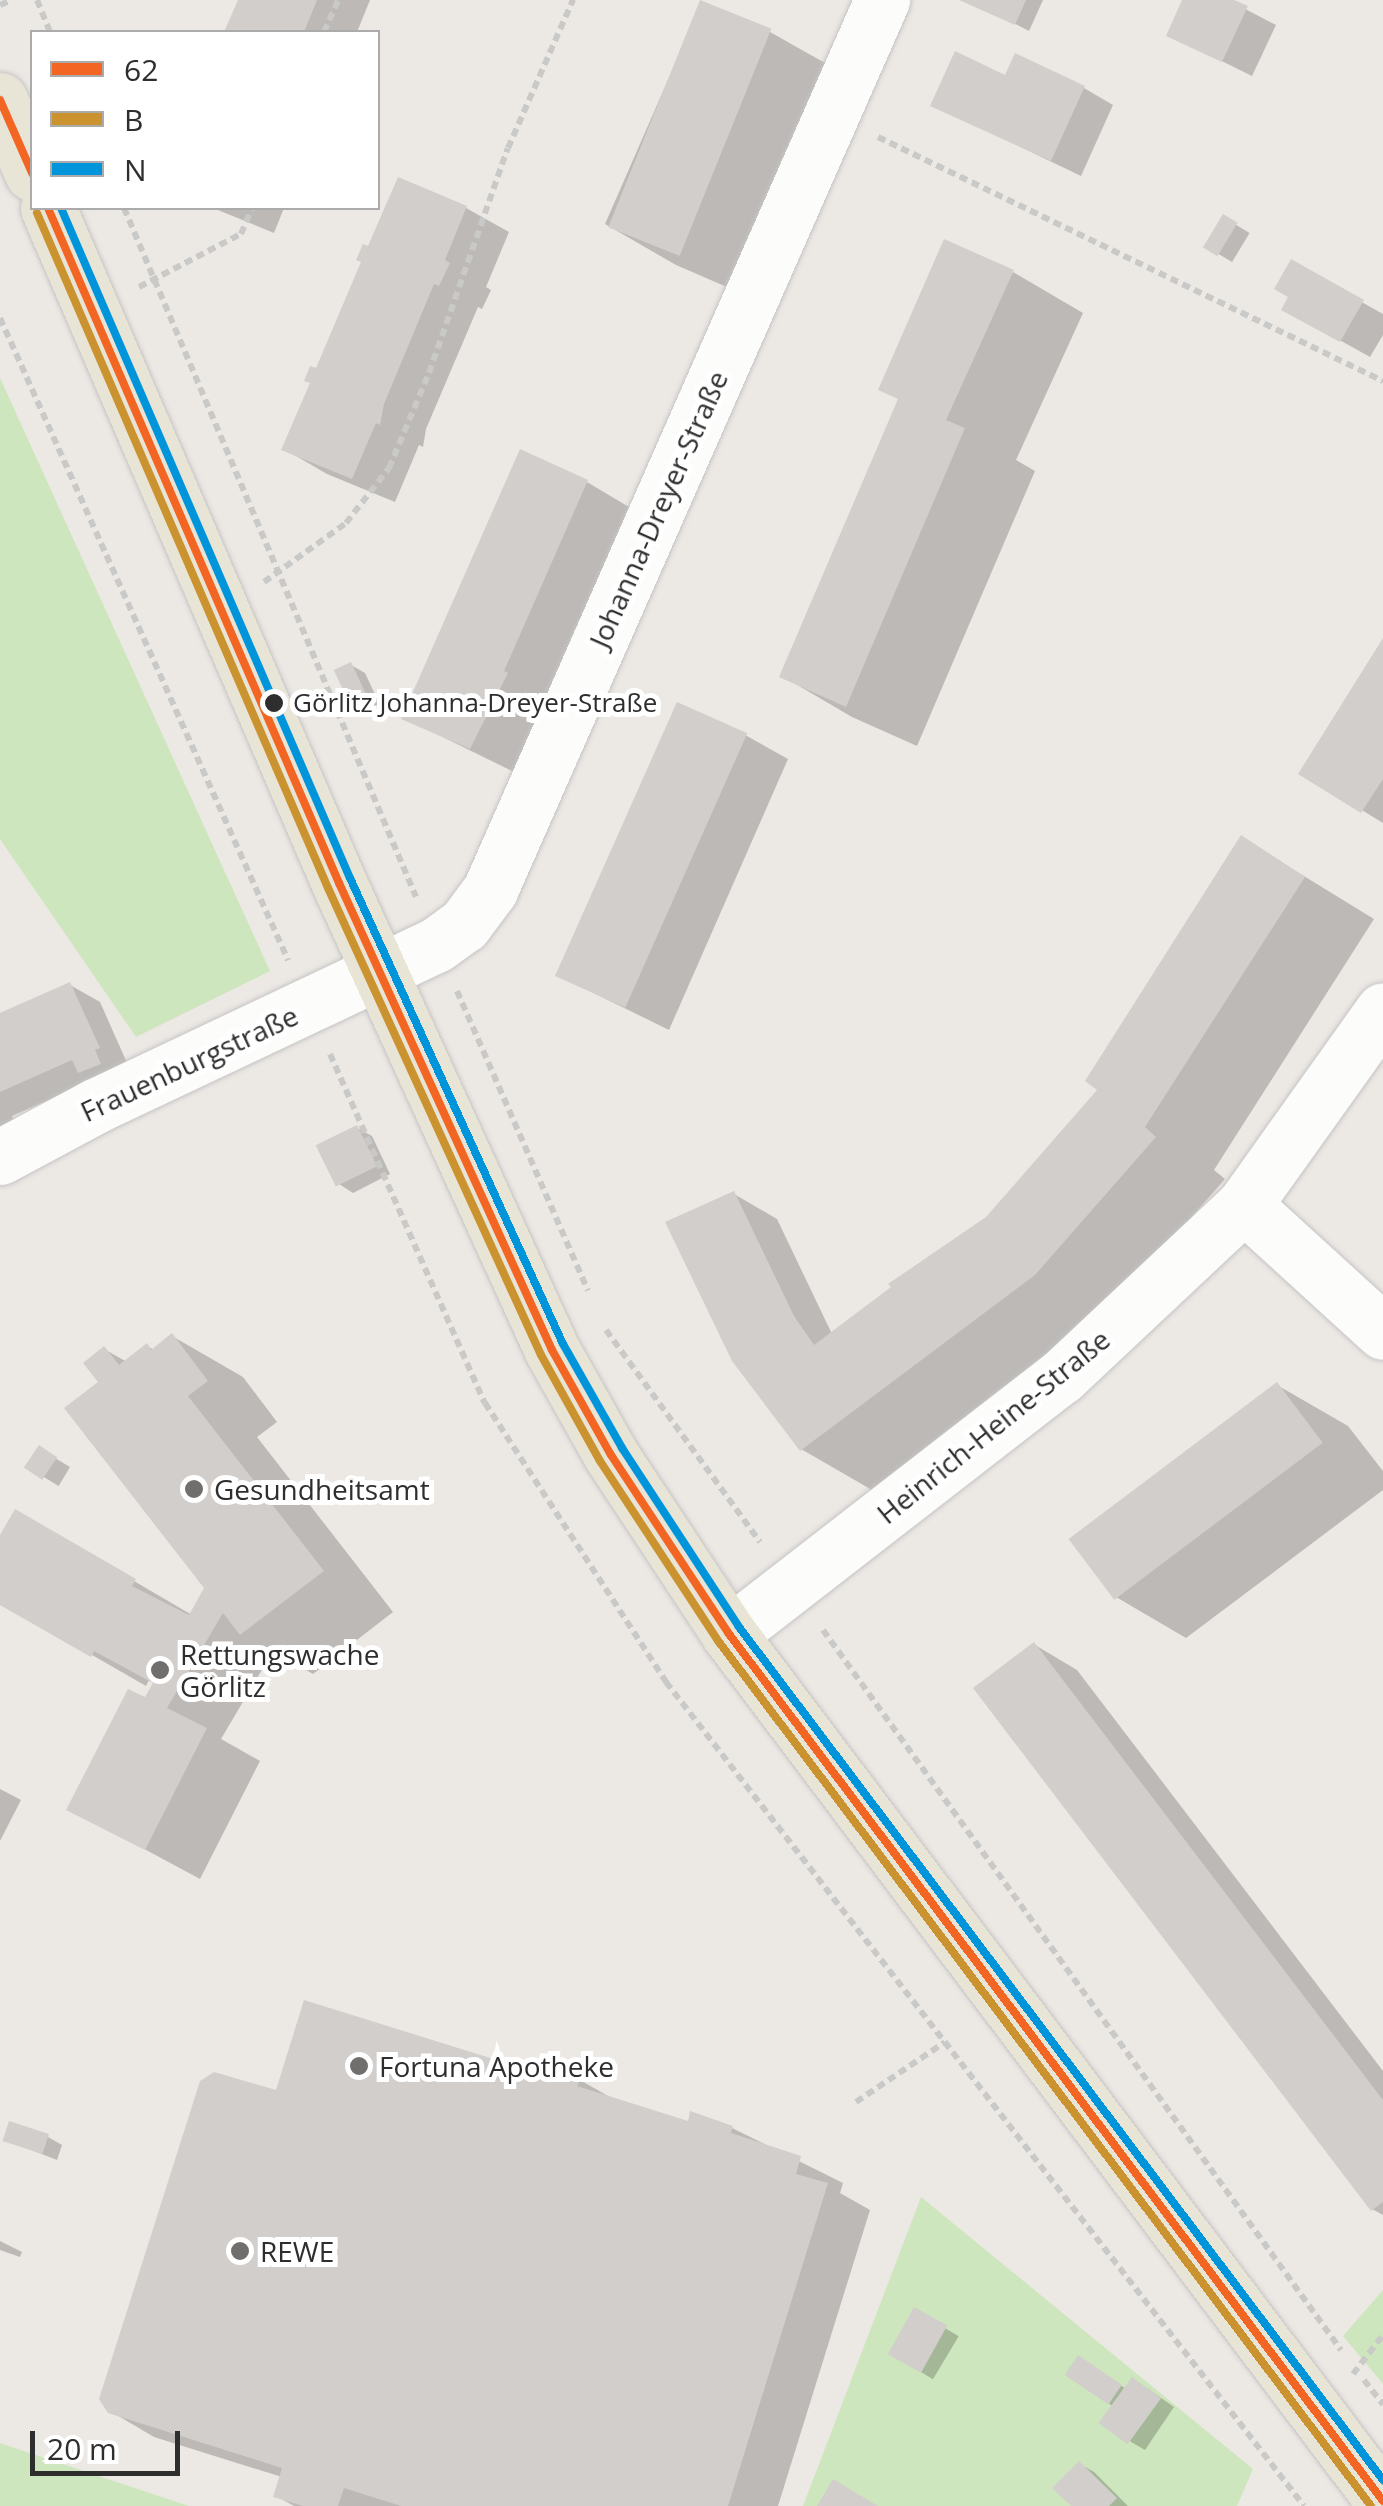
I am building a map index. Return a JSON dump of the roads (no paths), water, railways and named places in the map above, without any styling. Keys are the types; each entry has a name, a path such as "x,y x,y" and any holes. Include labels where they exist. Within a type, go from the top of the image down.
{"main road":[{"path":"0,100 30,168"},
{"path":"49,210 380,972 552,1350 611,1455 730,1634 1383,2501"}],"street":[{"name":"Johanna-Dreyer-Straße","path":"380,972 436,945 464,925 490,890 882,0"},
{"name":"Frauenburgstraße","path":"0,1158 96,1106 380,972"},
{"name":"Heinrich-Heine-Straße","path":"730,1634 1062,1376 1244,1205 1383,1010"},
{"path":"1244,1205 1383,1332"}],"place":[{"name":"Görlitz Johanna-Dreyer-Straße","path":"274,703"},
{"name":"Gesundheitsamt","path":"194,1489"},
{"name":"Rettungswache Görlitz","path":"160,1670"},
{"name":"Fortuna Apotheke","path":"359,2066"},
{"name":"REWE","path":"240,2251"}]}
